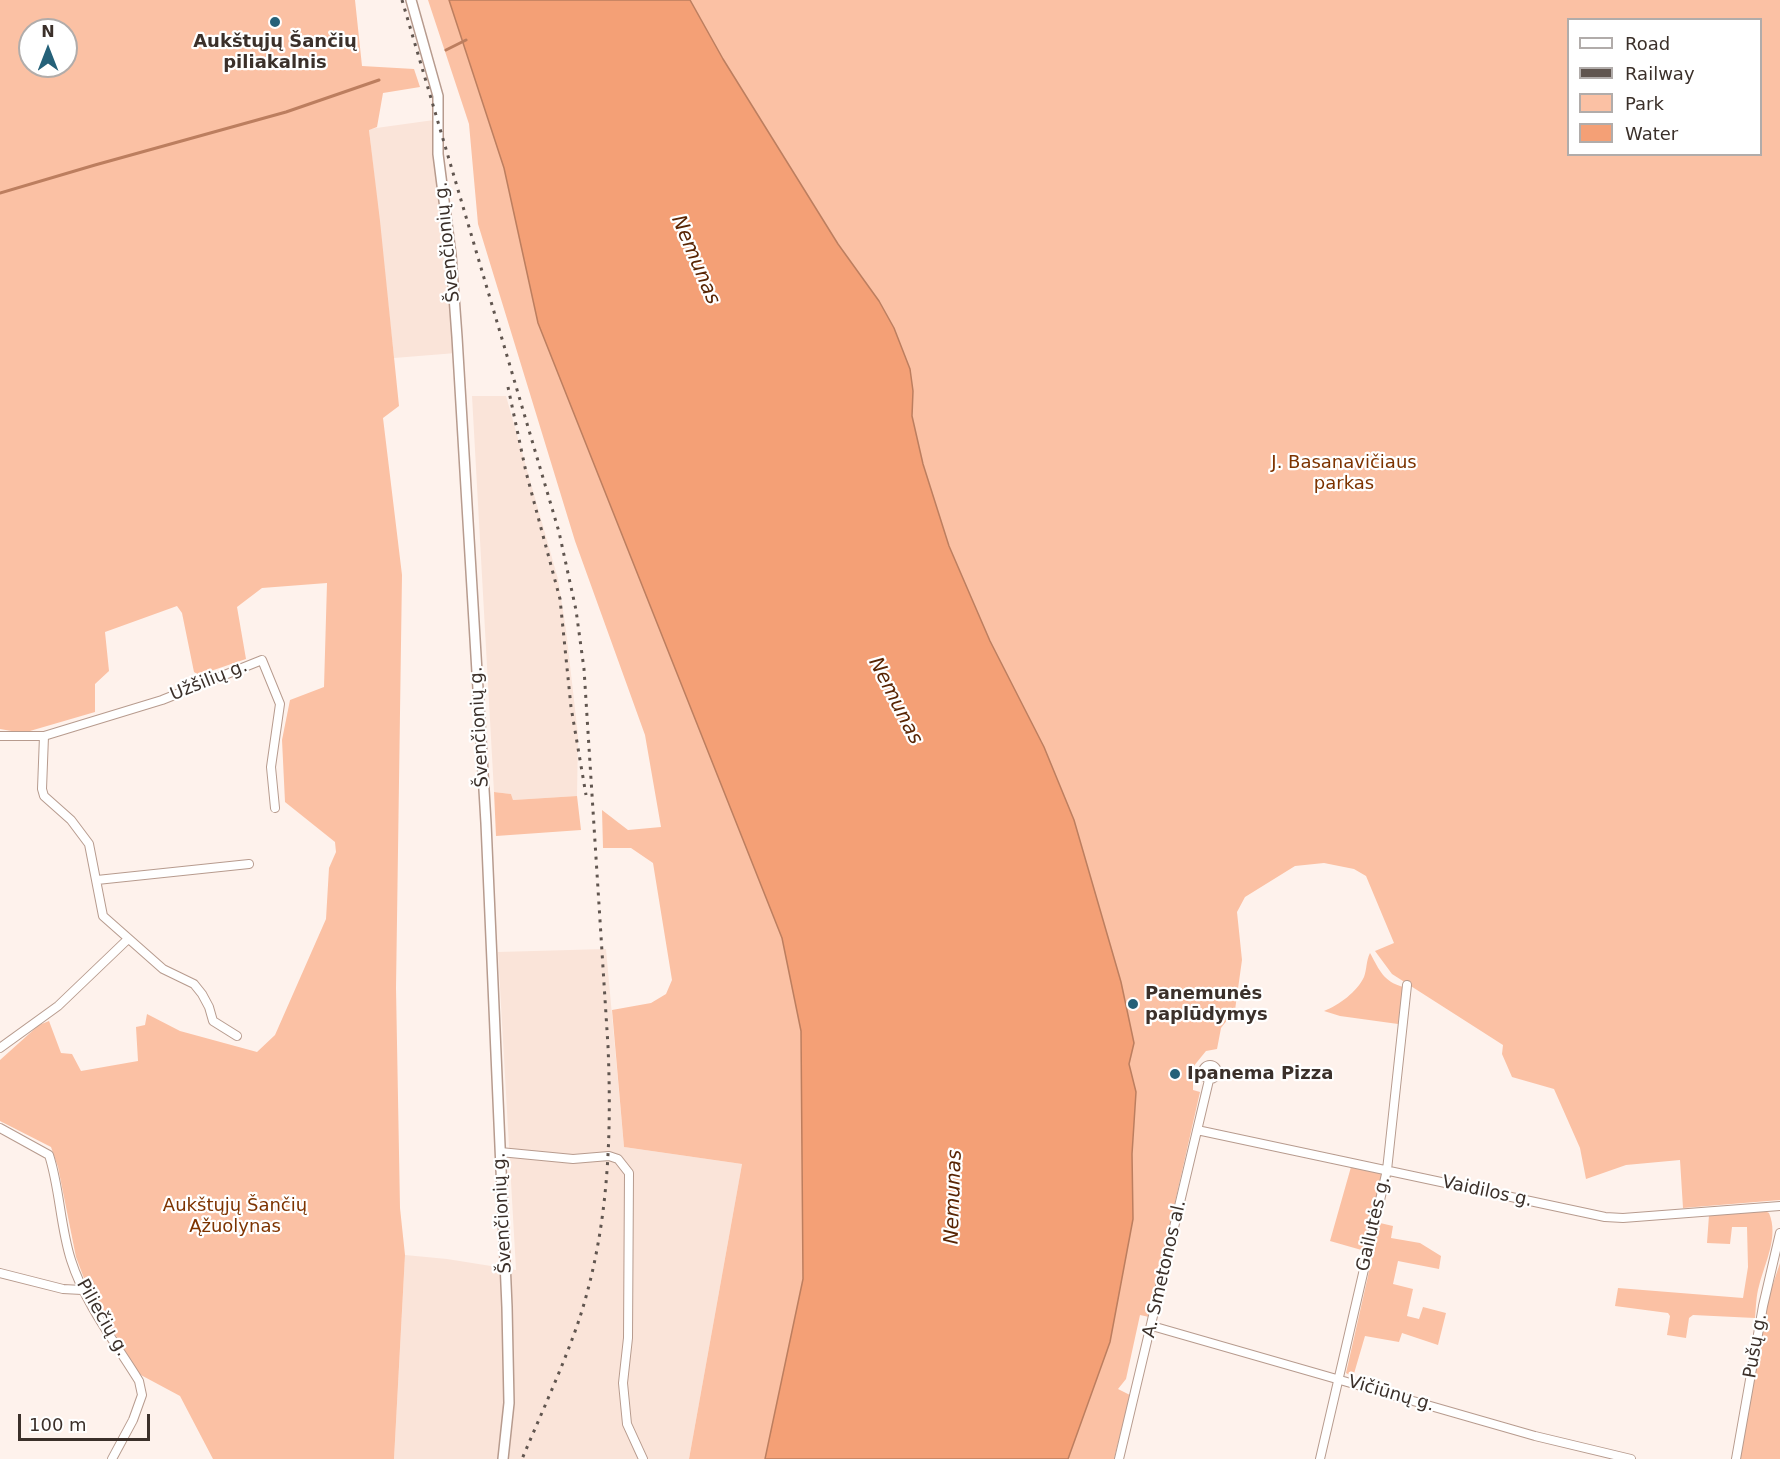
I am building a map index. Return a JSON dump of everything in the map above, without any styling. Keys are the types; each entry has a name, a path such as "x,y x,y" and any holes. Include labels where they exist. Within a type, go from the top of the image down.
{"street":[{"name":"Švenčionių g.","path":"411,0 438,96 438,154 451,255 458,337 486,835 500,1152 509,1384 508,1421 503,1459"},
{"name":"Užšilių g.","path":"0,736 44,736 162,700 262,660 280,704 271,767 275,808"},
{"path":"44,736 42,789 44,796 83,833 89,844 103,916 163,969 194,984 209,1006 213,1021 237,1036"},
{"path":"97,880 249,864"},
{"path":"0,1048 58,1006 128,939"},
{"name":"Gailutės g.","path":"1320,1459 1386,1170 1407,985"},
{"name":"A. Smetonos al.","path":"1119,1459 1209,1080"},
{"name":"Piliečių g.","path":"0,1128 49,1155 56,1175 70,1257 82,1290 139,1381 142,1395 133,1420 112,1459"},
{"name":"Vaidilos g.","path":"1197,1130 1605,1217 1623,1218 1780,1206"},
{"path":"500,1152 573,1158 609,1156 618,1159 629,1173 628,1338 622,1383 627,1424 643,1459"},
{"path":"1780,1206 1780,1214"},
{"name":"Pušų g.","path":"1736,1459 1763,1306 1780,1233"},
{"path":"0,1274 63,1289 82,1290"},
{"name":"Vičiūnų g.","path":"1152,1326 1535,1436 1630,1459"}],"shaded area":[{"path":"434,120 432,136 456,353 394,358 369,129"},
{"path":"472,396 506,396 558,579 578,735 577,796 513,800 511,794 494,792"},
{"path":"606,949 624,1147 742,1164 689,1459 394,1459 405,1255 516,1270 498,952"}],"green space":[{"name":"Aukštųjų Šančių Ąžuolynas","path":"0,0 355,0 362,66 414,69 420,87 383,93 377,127 369,130 399,406 383,418 402,575 396,988 400,1208 405,1255 394,1459 213,1459 180,1396 139,1374 88,1289 76,1257 58,1167 51,1147 0,1121 0,1060 39,1025 49,1021 61,1053 72,1054 81,1071 138,1061 136,1027 145,1025 147,1014 180,1031 257,1052 275,1035 326,919 329,868 336,852 335,842 285,802 282,740 290,700 324,687 327,583 262,588 237,607 246,659 199,675 194,672 182,613 177,606 105,632 109,671 95,684 95,712 23,733 0,729"},
{"path":"428,0 449,0 504,168 538,323 782,938 801,1031 803,1279 765,1459 689,1459 742,1164 624,1147 612,1010 651,1003 666,994 672,980 653,863 631,848 603,848 602,810 628,830 661,827 645,735 575,541 478,224 469,124"},
{"name":"J. Basanavičiaus parkas","path":"690,0 1780,0 1780,1200 1683,1208 1680,1160 1626,1165 1586,1179 1580,1148 1554,1089 1512,1077 1502,1054 1503,1045 1392,974 1375,951 1394,943 1366,876 1354,869 1324,863 1295,866 1245,897 1237,912 1242,960 1235,1010 1221,1028 1217,1049 1206,1051 1193,1067 1193,1090 1200,1092 1149,1317 1140,1315 1126,1379 1118,1389 1130,1395 1114,1459 1068,1459 1110,1342 1132,1154 1136,1093 1129,1064 1134,1043 1121,982 1074,820 1044,747 990,641 949,546 923,464 912,416 913,391 894,328 879,301 838,244 723,59"},
{"path":"494,792 511,794 513,800 577,796 581,830 496,836"},
{"path":"1370,953 1386,978 1403,987 1398,1024 1340,1016 1324,1011 1341,1002 1357,988 1364,977"},
{"path":"1351,1167 1382,1173 1365,1251 1330,1241"},
{"path":"1765,1211 1769,1213 1772,1222 1772,1240 1758,1290 1755,1318 1693,1315 1689,1318 1686,1338 1667,1335 1670,1316 1668,1313 1615,1306 1618,1288 1743,1298 1748,1267 1747,1227 1732,1227 1730,1244 1707,1243 1709,1215"},
{"path":"1380,1223 1393,1226 1391,1238 1420,1243 1441,1256 1439,1269 1398,1261 1393,1284 1413,1289 1407,1316 1419,1319 1423,1307 1446,1313 1438,1345 1402,1333 1399,1342 1365,1336 1353,1377 1346,1373"},
{"path":"1780,1263 1780,1459 1739,1459 1766,1305"}],"water":[{"name":"Nemunas","path":"449,0 690,0 723,59 838,244 879,301 894,328 910,369 913,391 912,416 923,464 949,546 990,641 1044,747 1074,820 1121,982 1134,1043 1129,1064 1136,1092 1132,1154 1133,1219 1110,1342 1068,1459 765,1459 803,1279 801,1031 782,938 538,323 504,168"}],"waterway":[{"path":"446,50 466,40"},
{"path":"0,193 286,112 379,80"}],"railway":[{"path":"402,0 559,532 576,610 584,669 608,1046 609,1116 606,1186 596,1255 578,1323 522,1459"},
{"path":"508,387 526,472 560,599 571,707 586,795"}],"place":[{"name":"Aukštųjų Šančių piliakalnis","path":"275,22"},
{"name":"Panemunės paplūdymys","path":"1133,1004"},
{"name":"Ipanema Pizza","path":"1175,1074"}]}
